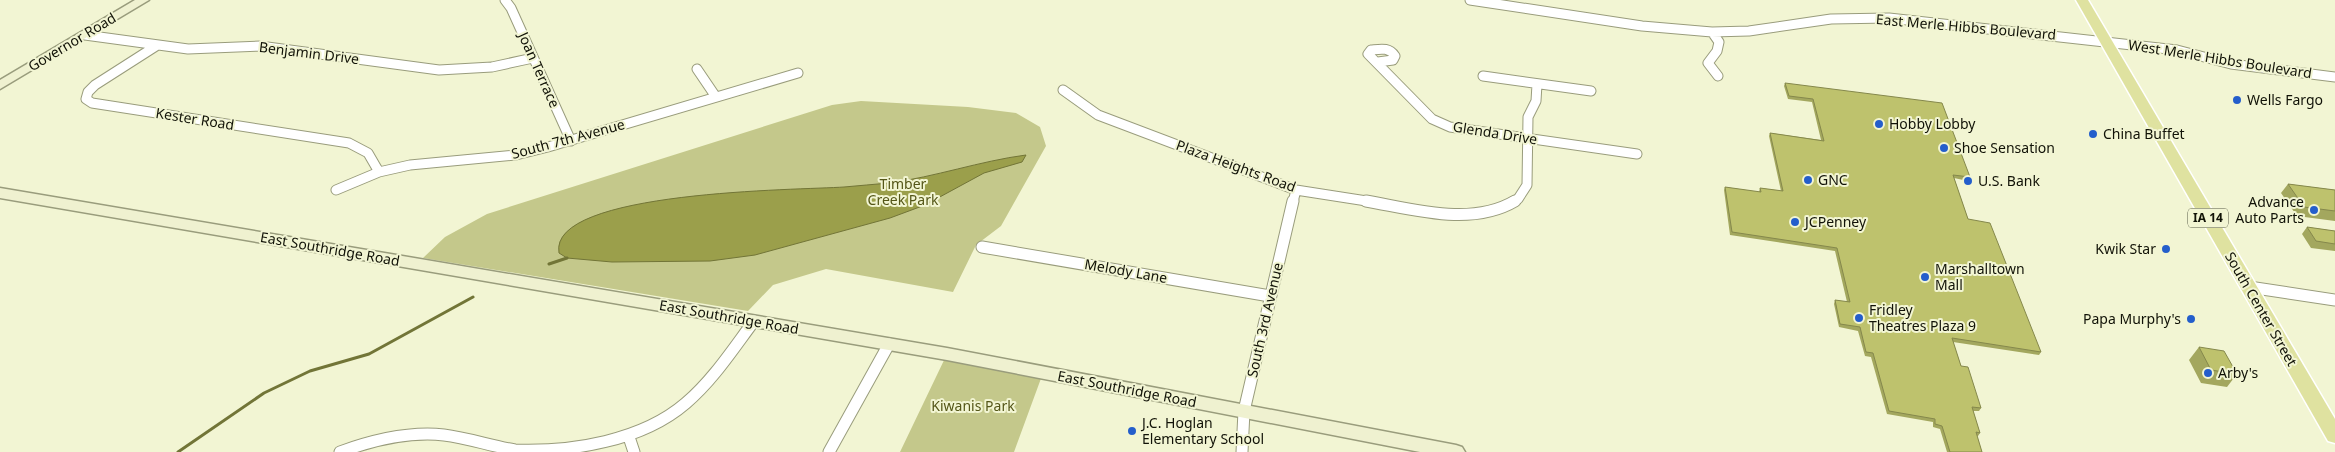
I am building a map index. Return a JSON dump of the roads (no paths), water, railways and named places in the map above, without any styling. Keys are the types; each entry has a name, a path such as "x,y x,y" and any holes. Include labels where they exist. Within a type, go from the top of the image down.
{"main road":[{"name":"South Center Street","path":"2082,0 2335,436"}],"street":[{"name":"Governor Road","path":"0,85 143,0"},
{"name":"Joan Terrace","path":"505,0 511,8 571,140"},
{"name":"East Merle Hibbs Boulevard","path":"1470,0 1642,26 1712,32 1749,31 1831,19 1889,18 2106,41"},
{"path":"1712,32 1719,42 1717,51 1708,63 1718,76"},
{"name":"Benjamin Drive","path":"85,35 188,49 260,46 438,70 492,67 533,58"},
{"name":"West Merle Hibbs Boulevard","path":"2106,41 2177,50 2231,64 2335,77"},
{"name":"Kester Road","path":"156,46 95,85 88,92 86,99 92,103 349,143 364,148 374,158 379,172"},
{"name":"Glenda Drive","path":"1378,62 1432,119 1450,127 1638,154"},
{"path":"697,69 716,97"},
{"name":"South 7th Avenue","path":"336,190 379,172 440,161 516,155 798,73"},
{"path":"1483,76 1591,91"},
{"name":"Plaza Heights Road","path":"1063,90 1098,115 1296,190 1447,214 1480,214 1503,208 1518,199 1527,185 1528,118 1536,101 1536,84"},
{"name":"South 3rd Avenue","path":"1242,452 1244,411 1296,190"},
{"name":"East Southridge Road","path":"0,193 889,344 1244,411 1407,447 1456,452"},
{"name":"Melody Lane","path":"982,247 1270,296"},
{"path":"2248,287 2335,300"},
{"path":"340,452 371,442 418,434 441,436 526,451 551,452 578,450 629,437 651,426 686,404 754,322"},
{"path":"829,452 889,344"},
{"path":"629,437 634,452"}],"waterway":[{"path":"549,264 567,258"},
{"path":"178,452 264,393 310,371 369,354 473,297"}],"place":[{"name":"Wells Fargo","path":"2237,100"},
{"name":"Hobby Lobby","path":"1879,124"},
{"name":"China Buffet","path":"2093,134"},
{"name":"Shoe Sensation","path":"1944,148"},
{"name":"GNC","path":"1808,180"},
{"name":"U.S. Bank","path":"1968,181"},
{"name":"Advance Auto Parts","path":"2314,210"},
{"name":"JCPenney","path":"1795,222"},
{"name":"Kwik Star","path":"2166,249"},
{"name":"Marshalltown Mall","path":"1925,277"},
{"name":"Fridley Theatres Plaza 9","path":"1859,318"},
{"name":"Papa Murphy's","path":"2191,319"},
{"name":"Arby's","path":"2208,373"},
{"name":"J.C. Hoglan Elementary School","path":"1132,431"}],"park label":[{"name":"Timber Creek Park","path":"903,192"},
{"name":"Kiwanis Park","path":"973,406"}]}
